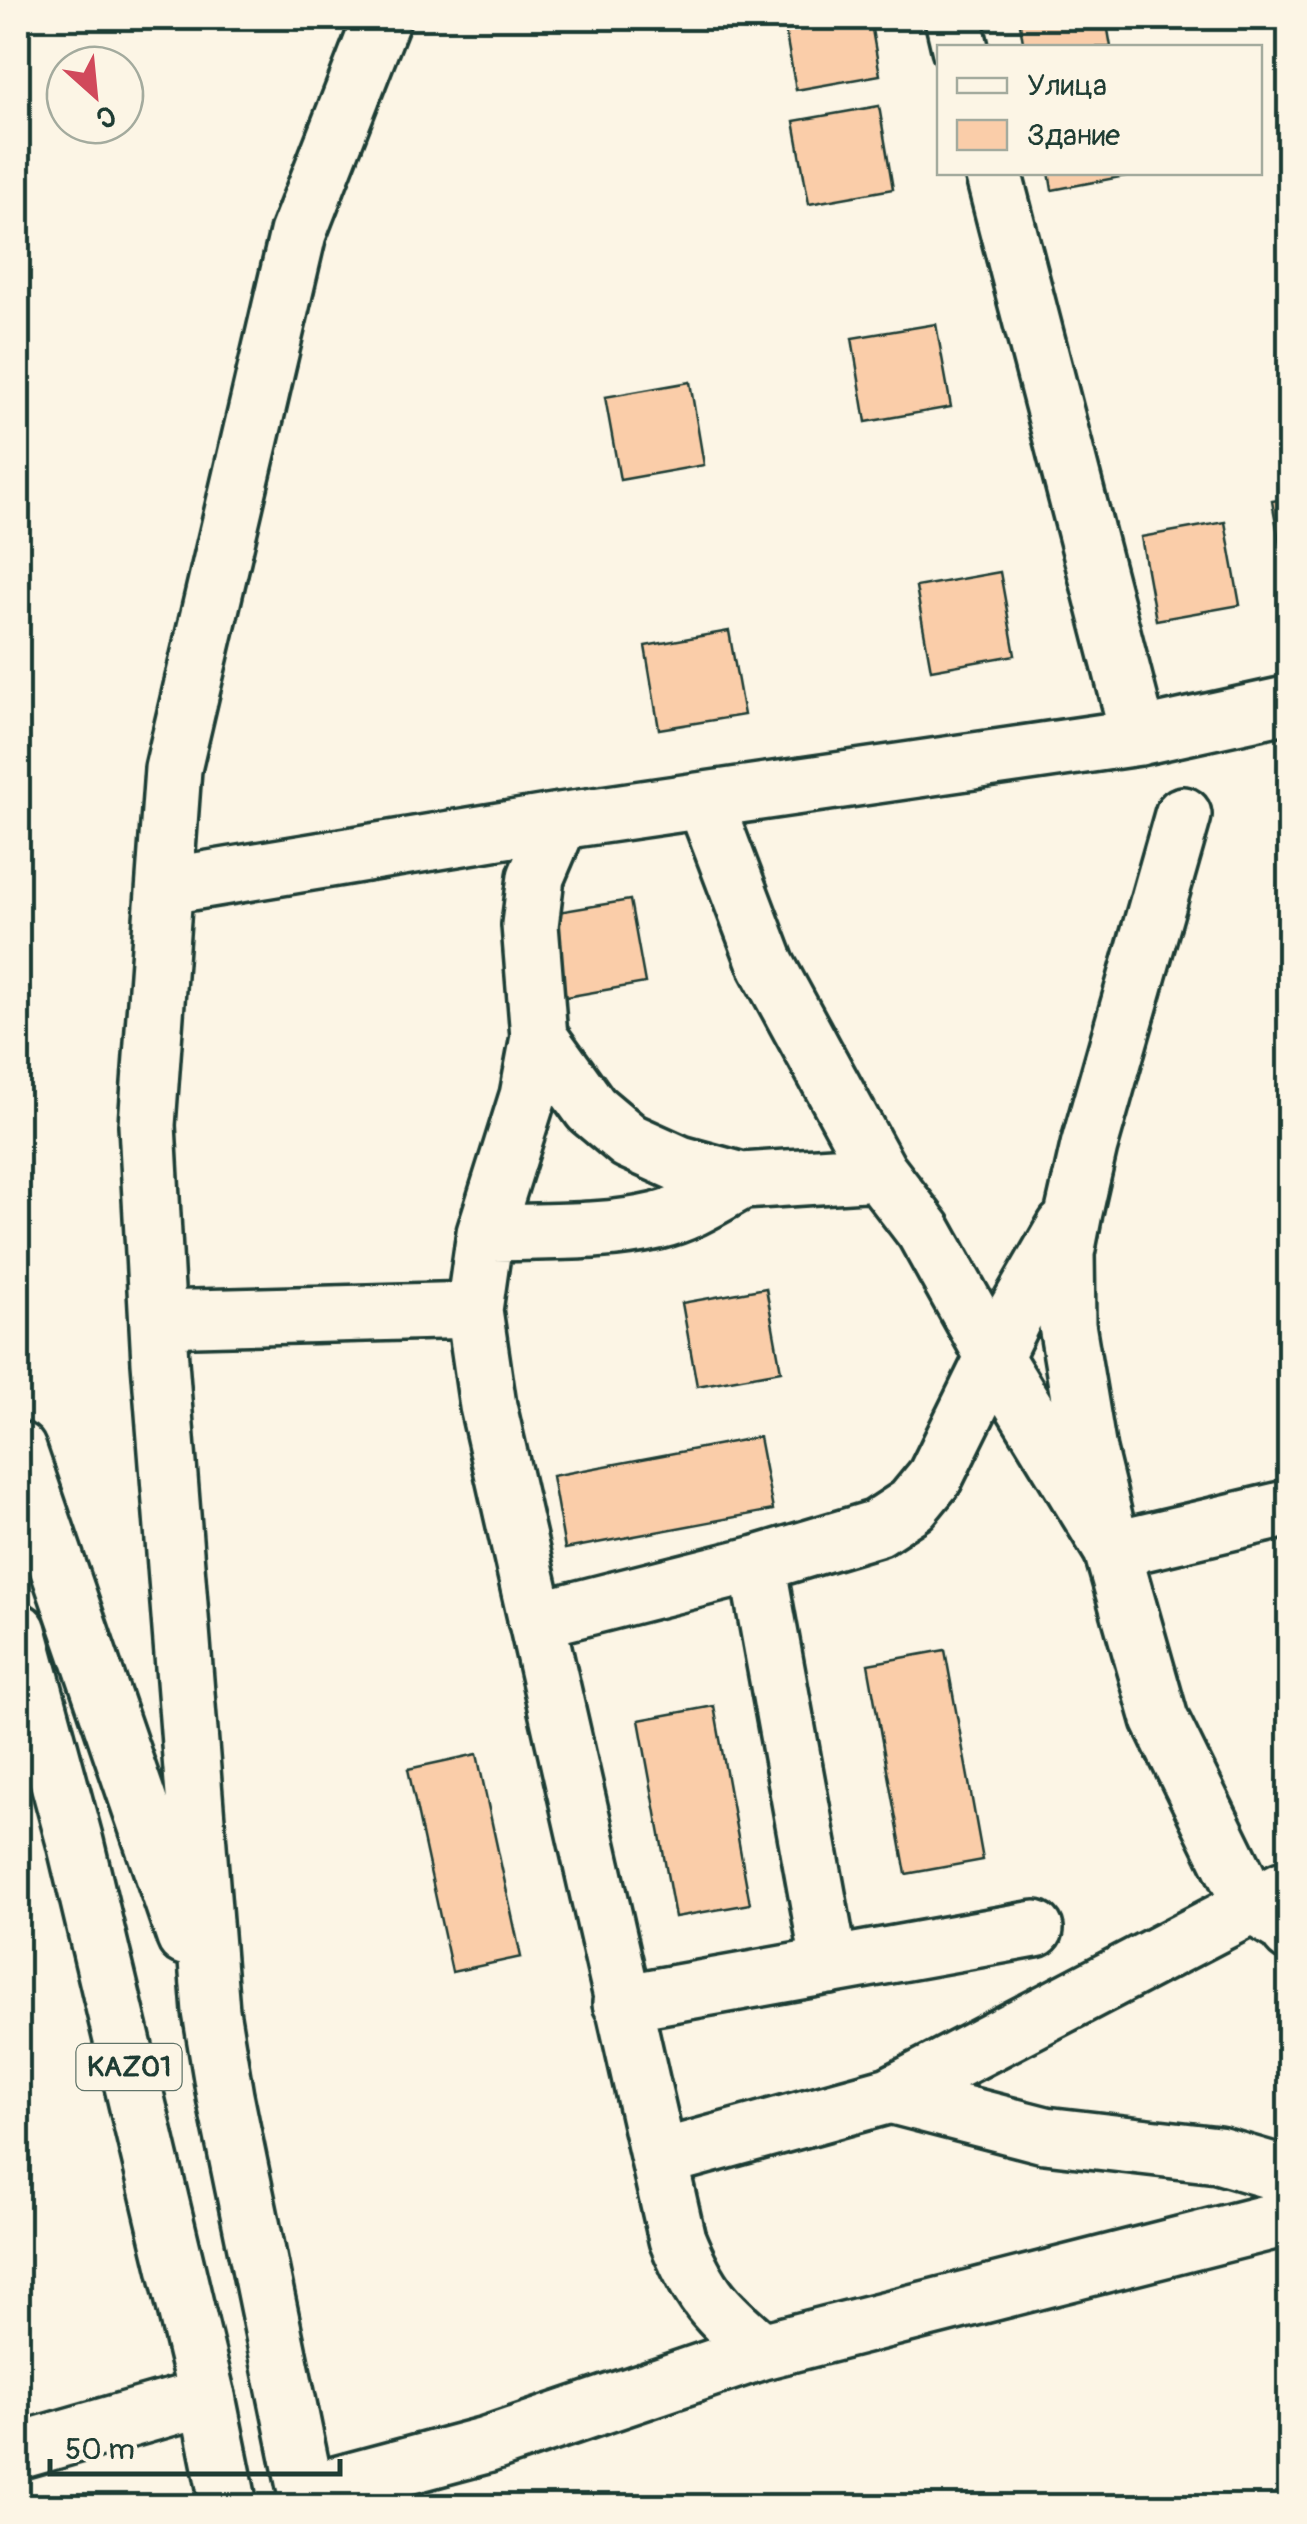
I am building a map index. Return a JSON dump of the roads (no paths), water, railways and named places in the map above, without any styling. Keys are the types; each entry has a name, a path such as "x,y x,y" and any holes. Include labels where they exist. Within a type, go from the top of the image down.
{"main road":[{"path":"211,2011 158,1319 148,1125 173,769 298,233 382,18"},
{"path":"953,18 959,45"},
{"path":"994,175 1139,736"},
{"path":"167,886 560,821 1139,736 1290,704"},
{"path":"704,800 768,966 879,1172 924,1230 994,1357 1112,1550"},
{"path":"661,2158 890,2095 1277,1908 1160,1719 1088,1452 1067,1325 1066,1253 1074,1212 1183,814"},
{"path":"560,821 536,877 530,925 539,1037 528,1096 485,1233 474,1310 488,1406 677,2240 693,2280 716,2312 762,2350"},
{"path":"539,1037 591,1109 629,1141 680,1164 742,1181 879,1172"},
{"path":"485,1233 658,1221 696,1207 742,1181"},
{"path":"536,1620 757,1564 878,1528 912,1505 935,1477 994,1357 1074,1212"},
{"path":"158,1319 474,1310"},
{"name":"KАZ01","path":"18,1450 211,2011 307,2500"},
{"path":"1112,1550 1290,1508"},
{"path":"757,1564 830,1966"},
{"name":"KАZ01","path":"18,1631 75,1842 208,2397 228,2506"},
{"path":"622,2003 1035,1929"},
{"path":"890,2095 1045,2135 1218,2156 1290,2176"},
{"path":"307,2500 486,2445 762,2350 1290,2218"},
{"path":"18,2451 208,2397"}]}
